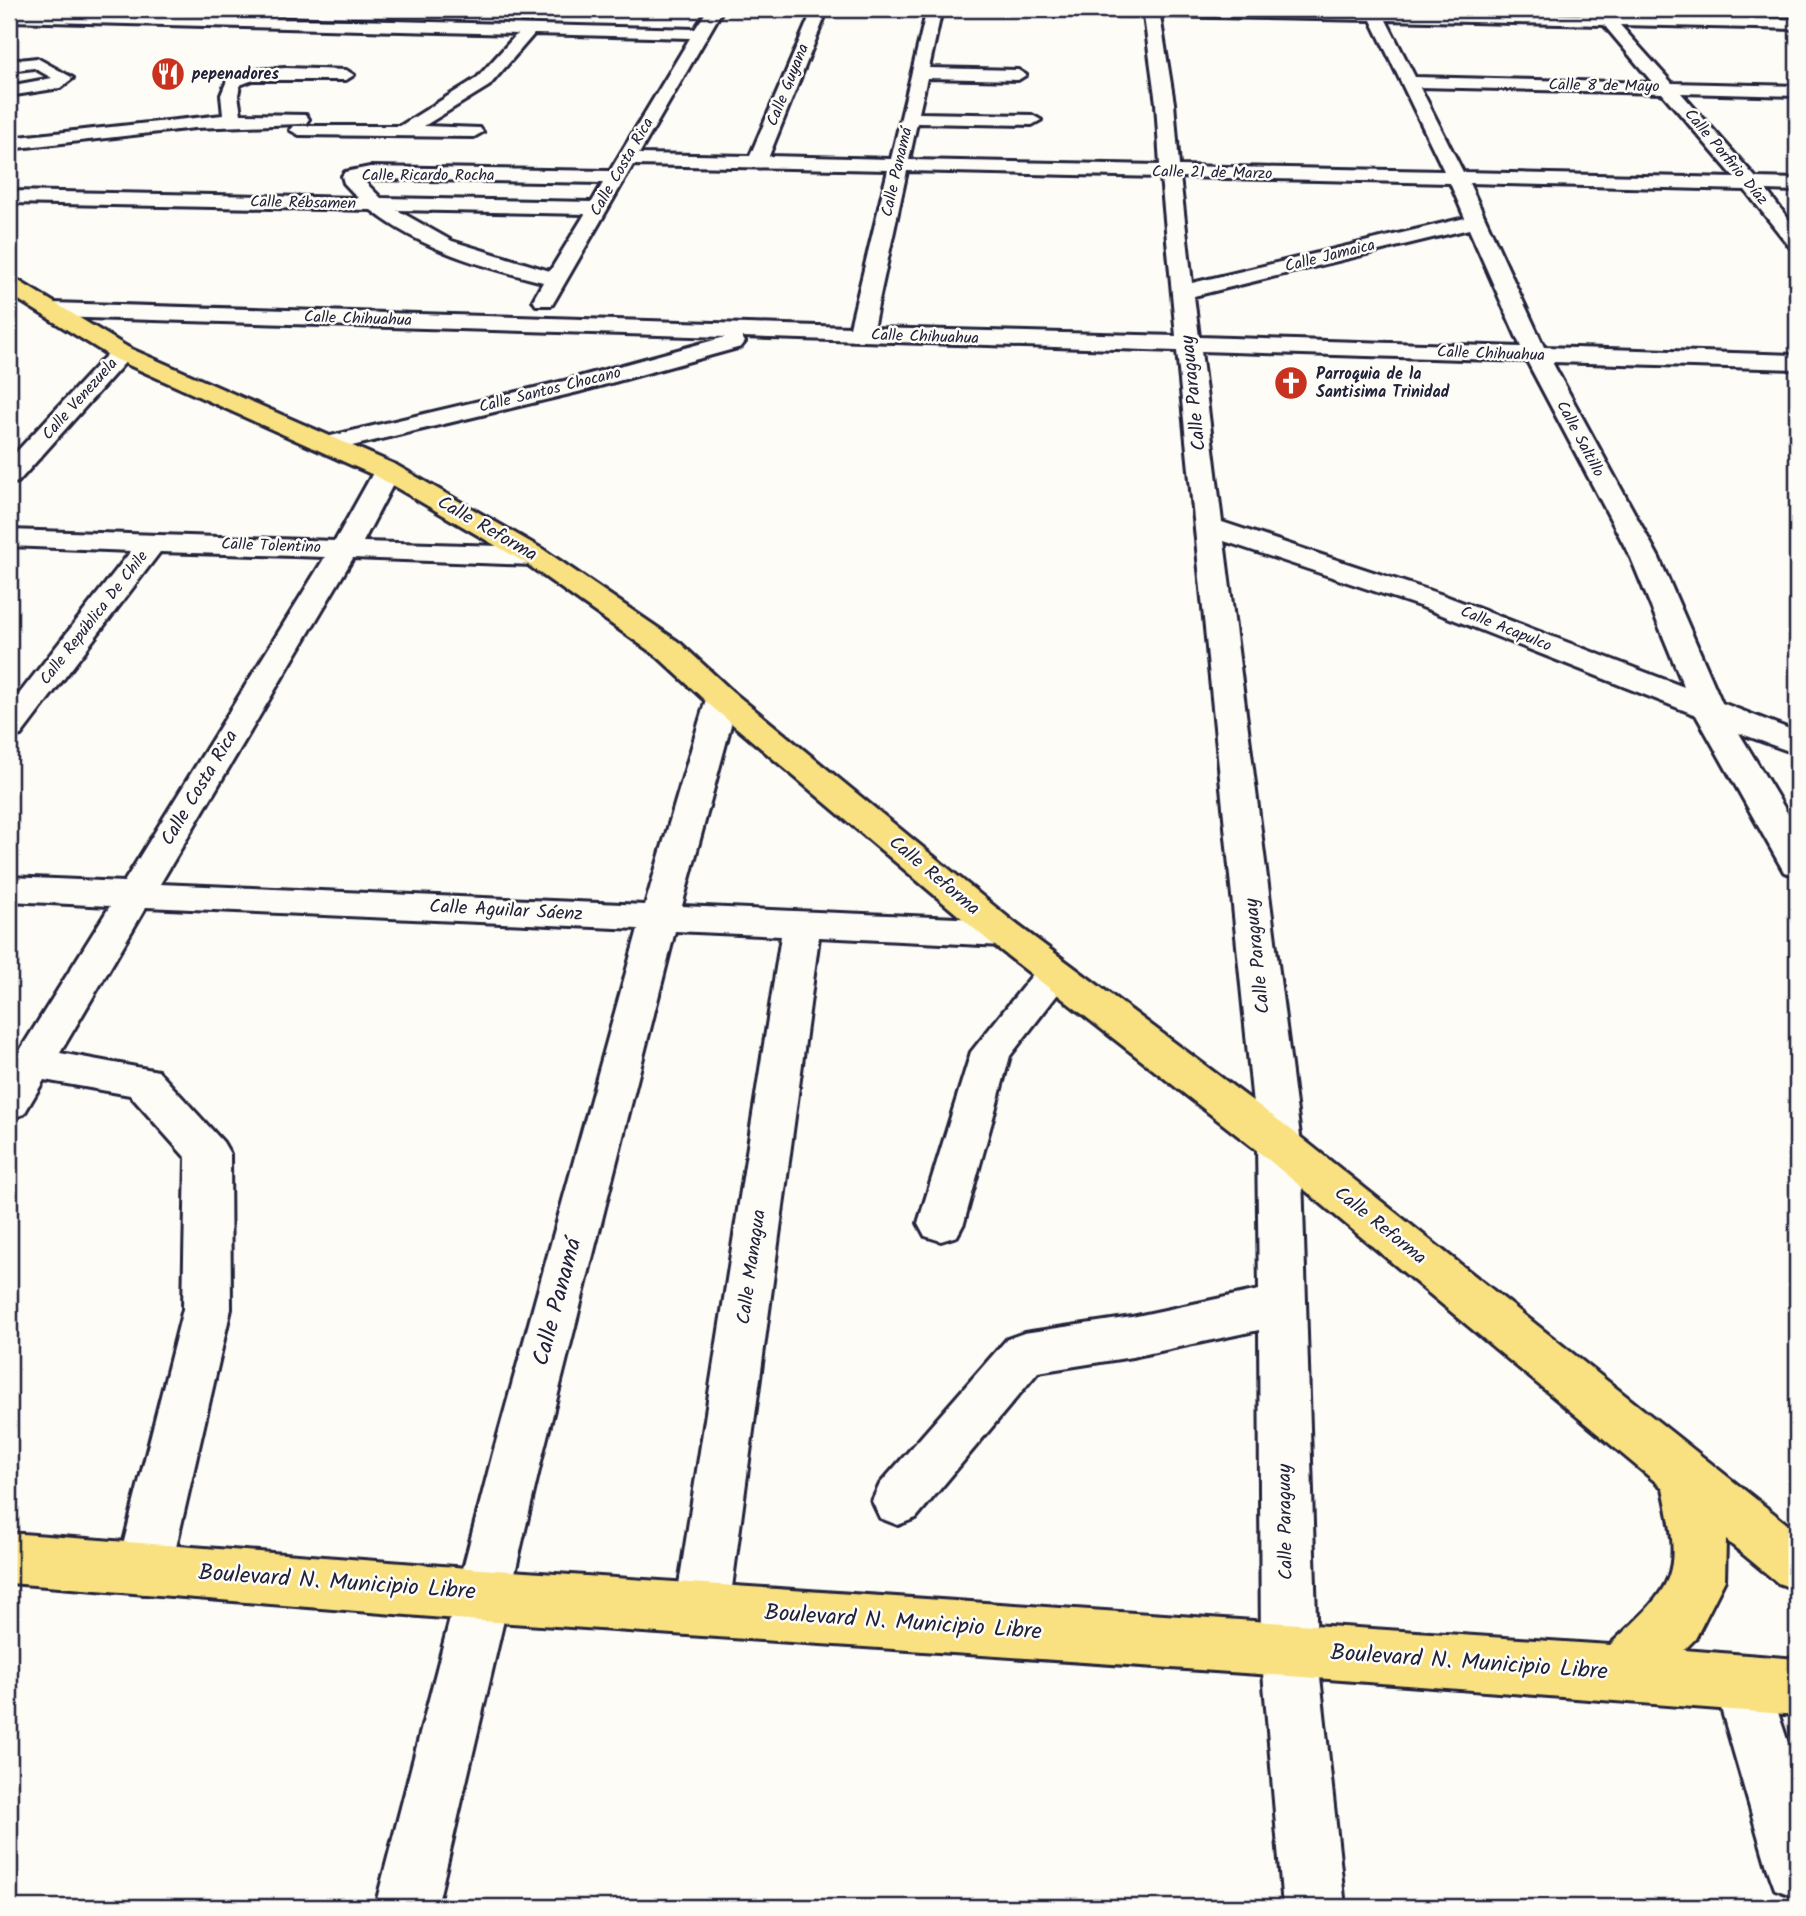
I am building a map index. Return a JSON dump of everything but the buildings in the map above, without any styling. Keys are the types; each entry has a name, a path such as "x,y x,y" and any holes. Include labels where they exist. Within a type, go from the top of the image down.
{"main road":[{"name":"Calle Reforma","path":"9,285 121,353 387,471 534,556 669,650 722,699 1003,933 1279,1144 1797,1564"},
{"path":"1620,1674 1676,1619 1698,1580 1700,1535 1686,1474"},
{"name":"Boulevard N. Municipio Libre","path":"9,1558 481,1595 1289,1649 1797,1688"}],"street":[{"path":"187,20 202,9"},
{"name":"Calle Costa Rica","path":"530,324 715,9"},
{"name":"Calle Guyana","path":"757,162 820,9"},
{"name":"Calle Panamá","path":"860,335 934,9"},
{"path":"1037,9 1602,14 1797,23"},
{"name":"Calle Paraguay","path":"1151,10 1164,103 1169,173 1279,1144 1289,1649 1314,1907"},
{"name":"Calle Saltillo","path":"1374,12 1457,178 1536,355 1644,558 1709,709 1778,825 1797,864"},
{"name":"Calle Porfirio Díaz","path":"1602,14 1750,183 1797,243"},
{"path":"9,16 700,34"},
{"path":"404,131 458,95 483,82 529,30"},
{"path":"9,66 37,63 64,77 64,80 9,91"},
{"path":"9,76 53,70"},
{"path":"919,73 1018,75"},
{"path":"233,119 229,94 234,82 241,76 346,75"},
{"path":"455,132 482,95 483,82"},
{"name":"Calle 8 de Mayo","path":"1410,82 1797,91"},
{"path":"180,104 193,122"},
{"path":"909,118 1032,120"},
{"path":"9,144 42,143 233,119 404,131 474,132"},
{"name":"Calle 21 de Marzo","path":"627,159 1797,185"},
{"name":"Calle Ricardo Rocha","path":"556,279 497,264 412,231 372,204 351,179 352,176 370,173 616,177"},
{"name":"Calle Rébsamen","path":"9,197 598,208"},
{"name":"Calle Jamaica","path":"1183,292 1477,221"},
{"name":"Calle Chihuahua","path":"52,310 1797,362"},
{"name":"Calle Santos Chocano","path":"327,444 569,387 772,332"},
{"name":"Calle Venezuela","path":"9,476 121,353"},
{"name":"Calle Costa Rica","path":"9,1103 345,548 387,471"},
{"name":"Calle Acapulco","path":"1209,527 1275,546 1470,614 1797,744"},
{"name":"Calle Tolentino","path":"9,538 534,556"},
{"name":"Calle República De Chile","path":"9,727 153,542"},
{"name":"Calle Panamá","path":"405,1907 481,1595 659,918 722,699"},
{"name":"Calle Aguilar Sáenz","path":"9,889 1003,933"},
{"name":"Calle Managua","path":"702,1609 802,925"},
{"path":"941,1223 991,1052 1055,973"},
{"path":"33,1063 143,1082 208,1154 207,1309 144,1569"},
{"path":"898,1501 1024,1354 1132,1337 1282,1305"},
{"path":"1742,1684 1797,1867"}],"place":[{"name":"pepenadores","path":"168,74"},
{"name":"Parroquia de la Santisima Trinidad","path":"1291,383"}]}
